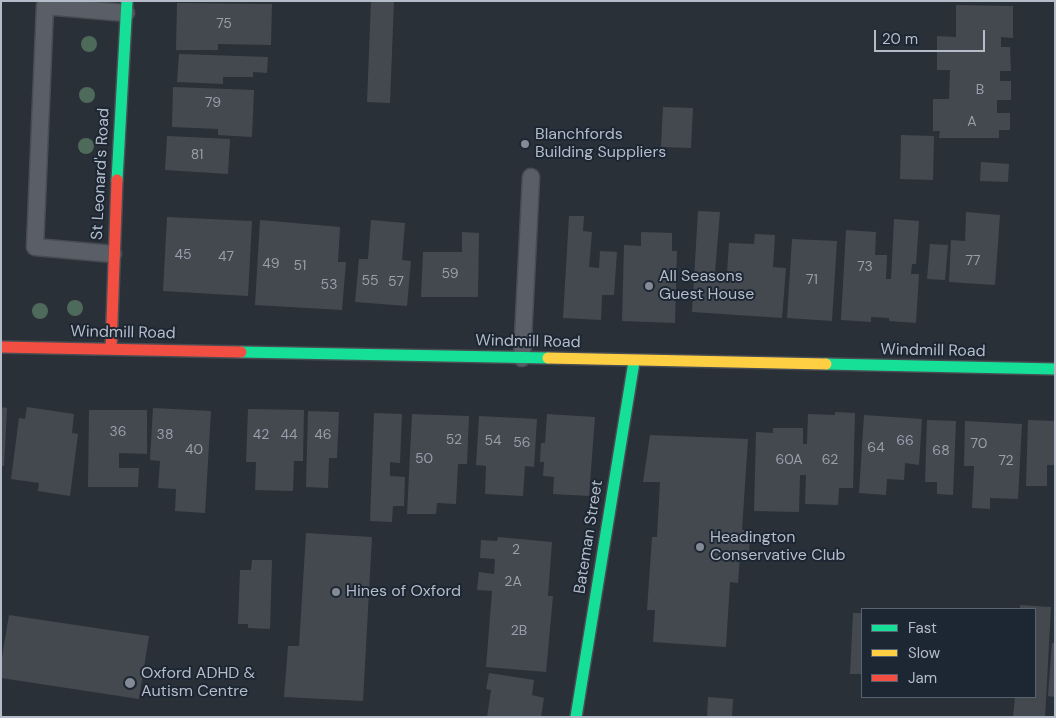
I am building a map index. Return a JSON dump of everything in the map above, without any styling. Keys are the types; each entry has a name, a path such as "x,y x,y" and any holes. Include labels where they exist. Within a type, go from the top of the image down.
{"main road":[{"name":"St Leonard's Road","path":"111,349 113,254 126,7"},
{"name":"Windmill Road","path":"1,347 634,362 1055,369"},
{"name":"Bateman Street","path":"576,717 634,362"}],"lane":[{"path":"113,254 36,247 45,6 126,7"},
{"path":"522,358 531,177"}],"building":[{"path":"371,1 394,1 390,103 367,102"},
{"path":"177,3 272,4 271,45 218,44 218,50 176,50"},
{"path":"956,5 1013,6 1013,38 1001,37 1001,47 1010,47 1011,71 1000,71 1000,81 1011,81 1011,100 997,100 997,113 1010,113 1010,130 999,130 999,138 939,138 940,131 933,131 933,99 949,99 950,70 937,70 937,36 956,37"},
{"path":"179,54 268,57 267,73 253,72 253,77 223,77 223,84 177,82"},
{"path":"173,87 254,90 252,137 218,135 218,129 172,127"},
{"path":"663,107 693,108 691,148 661,147"},
{"path":"901,135 934,136 933,180 900,179"},
{"path":"167,136 230,139 228,174 165,170"},
{"path":"981,162 1009,164 1008,182 980,181"},
{"path":"698,211 720,212 715,272 727,273 729,243 754,244 755,234 775,235 773,267 786,268 782,318 692,312"},
{"path":"966,212 1000,215 995,285 949,282 951,240 965,241"},
{"path":"569,216 584,216 583,231 592,232 589,267 599,268 600,251 617,252 614,295 602,295 601,320 563,318"},
{"path":"167,217 252,221 248,296 163,291"},
{"path":"894,219 919,221 916,264 912,264 911,274 919,274 916,323 889,321 889,318 871,317 871,322 841,320 846,230 876,232 875,255 887,255 886,279 891,279"},
{"path":"260,220 340,227 338,262 346,262 342,310 255,305"},
{"path":"371,220 405,223 402,260 411,261 407,306 355,302 359,259 368,259"},
{"path":"462,232 479,233 478,297 421,297 423,252 462,252"},
{"name":"All Seasons Guest House","path":"641,232 672,233 672,251 677,251 675,323 622,321 624,245 641,246"},
{"path":"792,239 837,241 832,321 787,318"},
{"path":"930,244 948,245 945,280 927,279"},
{"path":"1,407 7,408 4,466 1,466"},
{"path":"27,407 74,414 72,433 78,434 70,496 38,491 39,483 11,479 19,418 25,419"},
{"path":"153,408 211,411 205,513 175,511 176,489 158,488 160,461 150,460"},
{"path":"248,409 304,410 303,461 294,461 293,491 255,490 256,462 246,462"},
{"path":"89,410 147,410 147,454 119,453 119,468 139,468 138,487 88,487"},
{"path":"308,411 339,412 337,458 329,458 328,488 306,487"},
{"path":"835,412 855,413 853,488 839,488 838,505 805,504 806,475 800,475 799,512 754,511 756,432 773,433 773,428 803,428 803,444 807,444 808,414 835,415"},
{"path":"374,413 402,414 400,463 390,462 390,476 405,477 404,506 393,506 392,522 370,521"},
{"path":"412,414 469,416 467,464 458,464 456,504 437,503 436,514 407,514"},
{"path":"547,414 595,417 589,496 553,494 554,477 543,476 544,462 540,462 541,443 545,443"},
{"path":"864,415 922,419 919,465 905,463 904,480 887,479 886,495 859,493"},
{"path":"479,416 537,419 534,467 525,466 523,496 485,494 486,466 476,465"},
{"path":"927,420 956,421 953,495 937,494 937,482 925,482"},
{"path":"1028,420 1055,421 1055,465 1047,465 1047,486 1026,486"},
{"path":"965,421 1022,424 1018,499 990,498 990,509 972,508 974,466 964,466"},
{"name":"Headington Conservative Club","path":"650,435 748,439 742,530 750,530 749,557 740,556 738,583 730,582 726,647 653,642 655,610 647,610 652,537 657,537 660,482 643,482"},
{"name":"Hines of Oxford","path":"306,533 372,537 363,701 284,697 288,646 299,646"},
{"path":"498,537 552,542 548,596 553,596 546,672 486,667 492,591 477,590 479,572 494,574 495,559 480,558 481,540 497,541"},
{"path":"252,560 272,560 270,629 248,628 248,624 238,624 240,570 251,570"},
{"path":"1020,605 1051,607 1045,717 1013,717 1015,698 1036,698 1036,608 1020,608"},
{"path":"853,613 861,613 861,674 850,674"},
{"path":"9,615 149,636 139,699 1,678 1,663"},
{"path":"1052,643 1055,643 1055,697 1048,696"},
{"path":"489,673 534,680 532,695 544,698 541,717 487,717 491,690 486,689"},
{"path":"708,697 733,699 732,717 707,717"}],"traffic: fast":[{"path":"117,180 127,1"},
{"path":"241,352 548,358"},
{"path":"576,717 634,362"},
{"path":"826,364 1055,369"}],"traffic: slow":[{"path":"548,358 826,364"}],"traffic: jam":[{"path":"111,349 117,180"},
{"path":"1,347 241,352"}],"place":[{"name":"Blanchfords Building Suppliers","path":"525,144"},
{"name":"All Seasons Guest House","path":"649,286"},
{"name":"Headington Conservative Club","path":"700,547"},
{"name":"Hines of Oxford","path":"336,592"},
{"name":"Oxford ADHD & Autism Centre","path":"130,683"}]}
